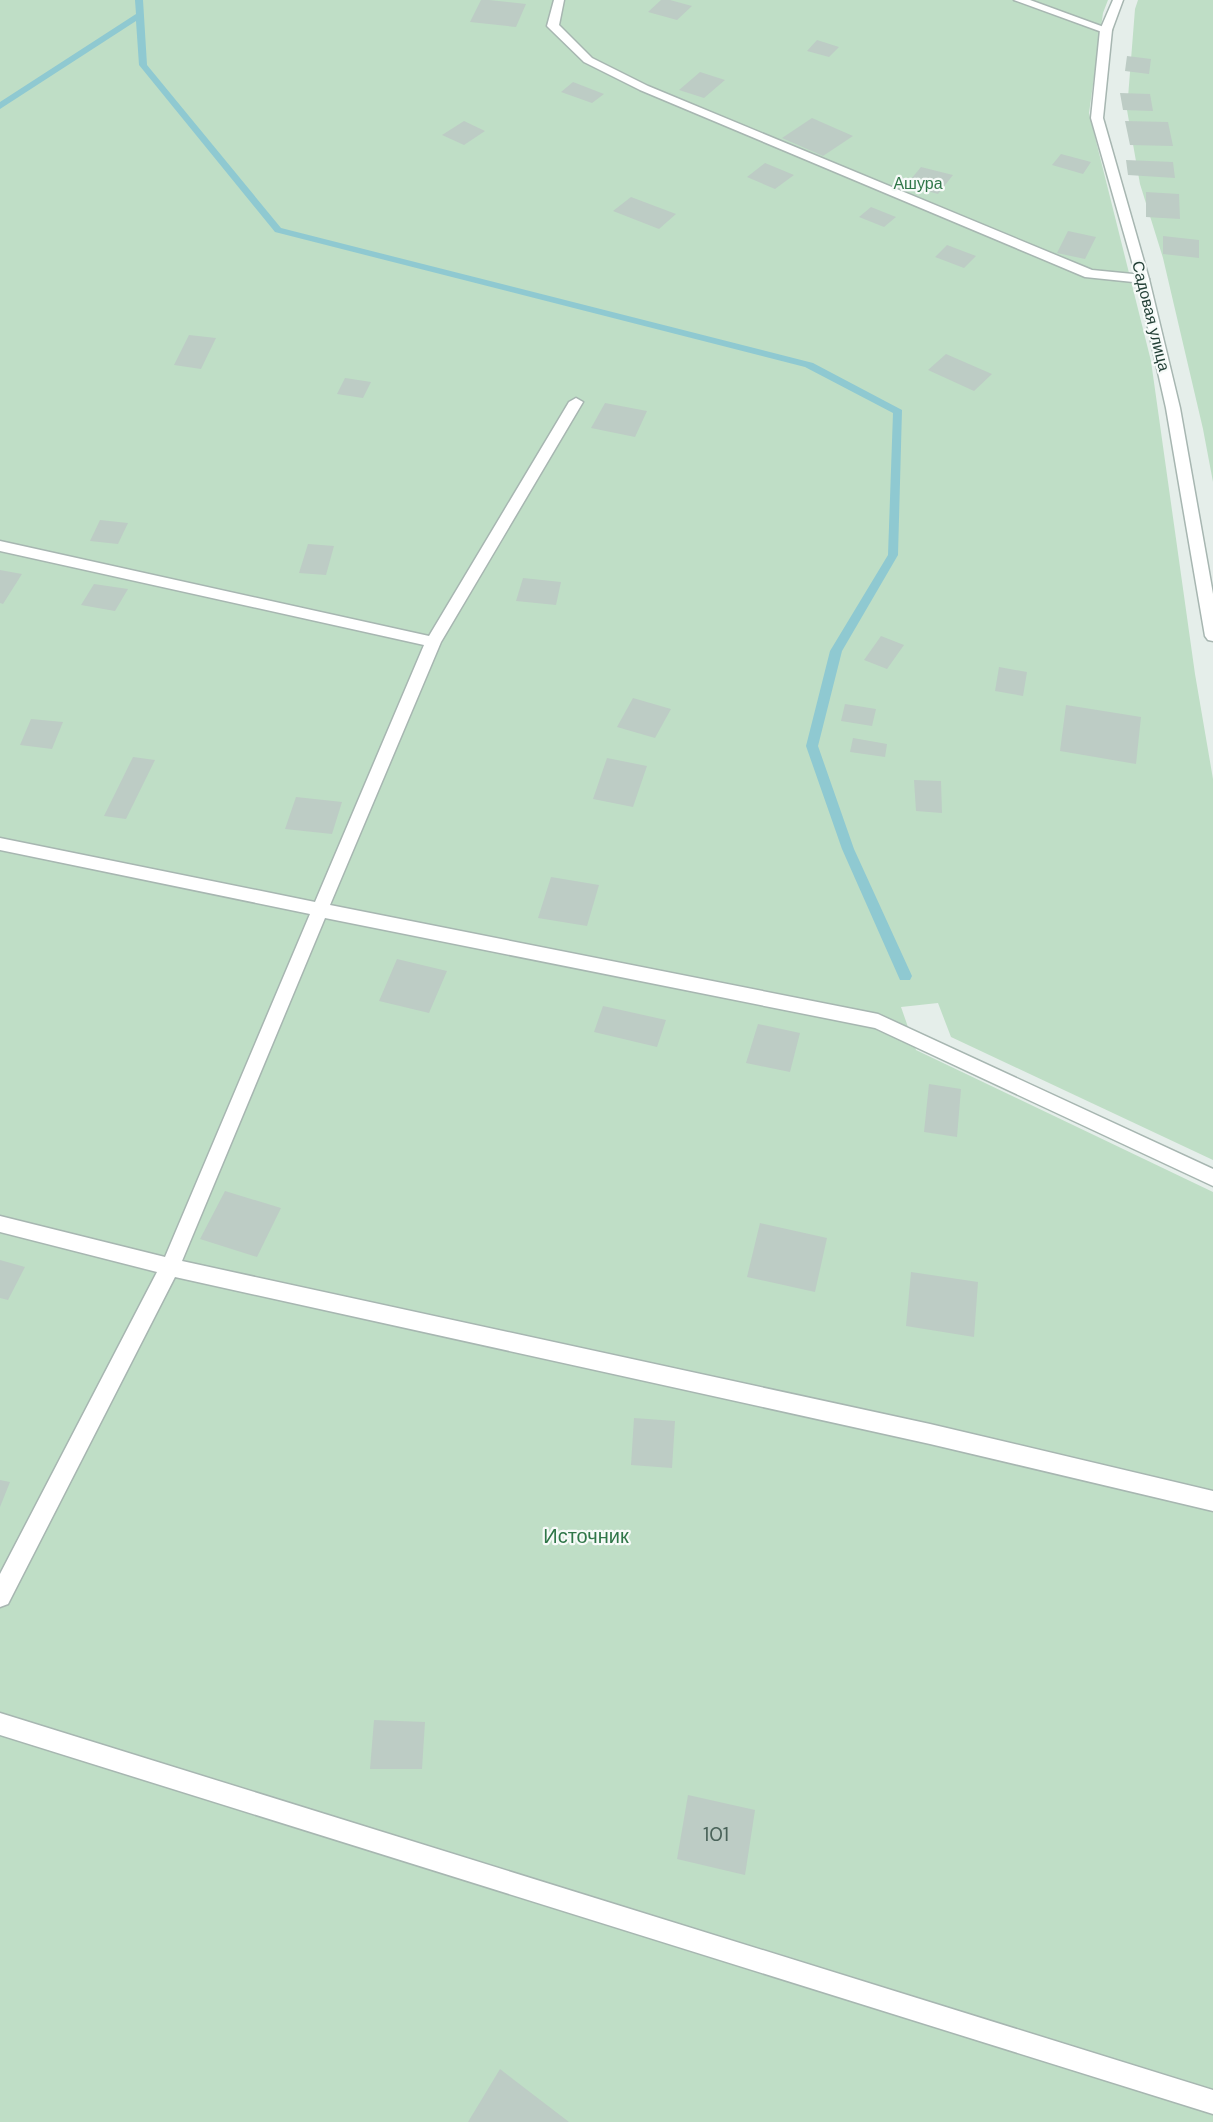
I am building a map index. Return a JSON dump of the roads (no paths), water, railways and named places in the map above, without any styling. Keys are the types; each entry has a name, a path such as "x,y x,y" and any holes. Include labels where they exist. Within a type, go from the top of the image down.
{"street":[{"path":"559,0 553,26 588,60 635,83 787,149 1090,274 1143,279"},
{"path":"1019,0 1106,30"},
{"name":"Садовая улица","path":"1118,0 1106,30 1097,118 1143,279 1173,408 1213,636"},
{"path":"0,1596 170,1267 433,642 576,402"},
{"path":"0,546 433,642"},
{"path":"0,844 878,1021 1213,1178"},
{"path":"0,1224 170,1267 930,1434 1213,1501"},
{"path":"0,1724 1213,2102"}],"waterway":[{"path":"139,0 140,15"},
{"path":"0,106 140,15"},
{"path":"140,15 143,65 278,230 809,365 898,412 893,555 836,651 812,746 848,849 905,976"}],"park label":[{"name":"Ашура","path":"918,183"},
{"name":"Источник","path":"586,1536"}]}
